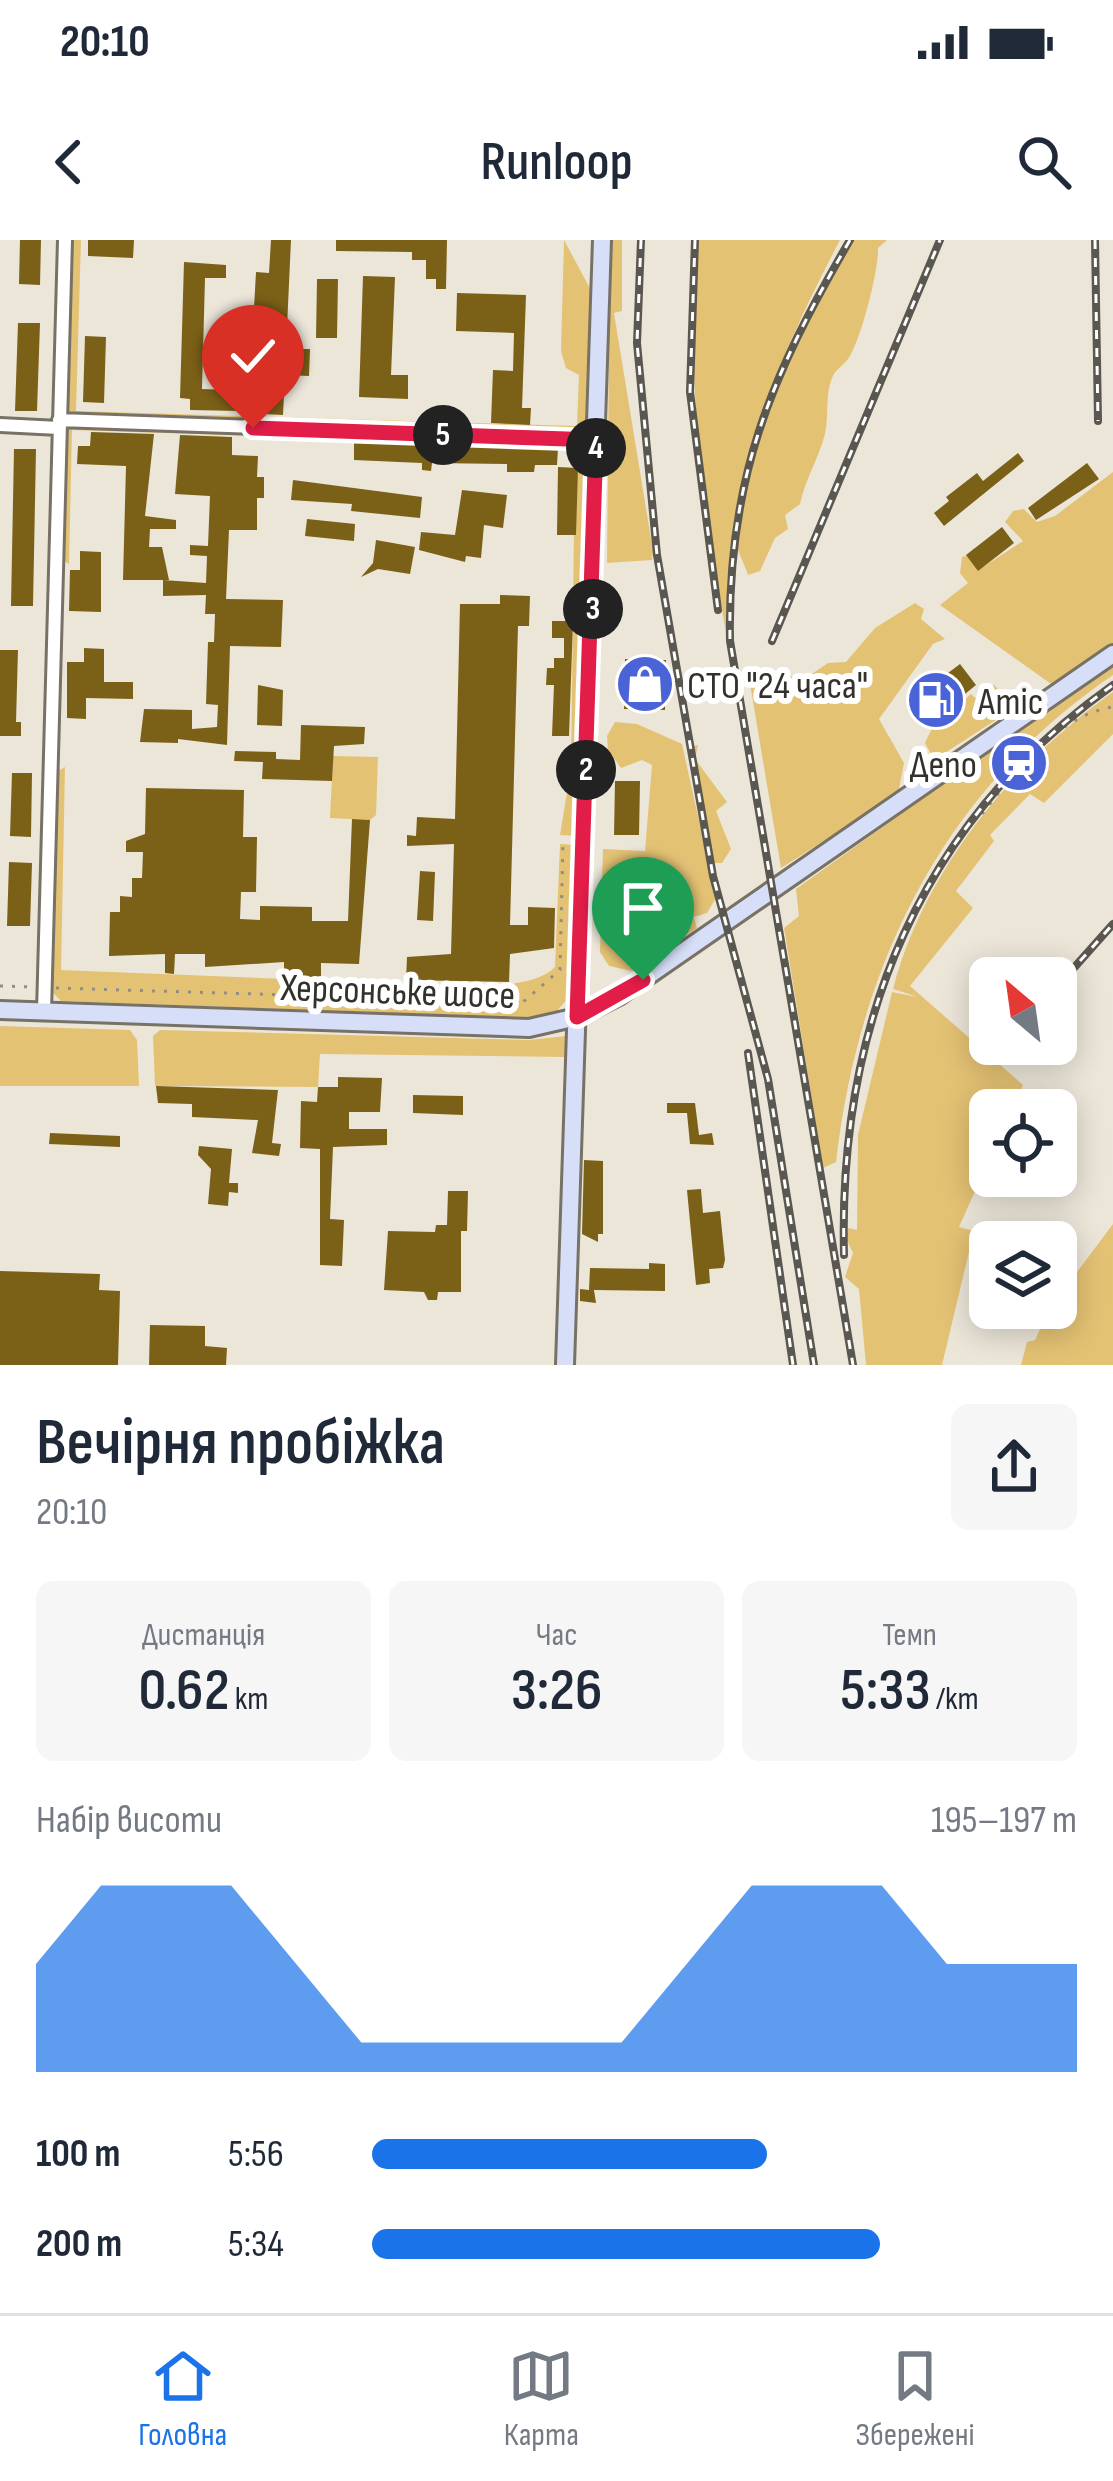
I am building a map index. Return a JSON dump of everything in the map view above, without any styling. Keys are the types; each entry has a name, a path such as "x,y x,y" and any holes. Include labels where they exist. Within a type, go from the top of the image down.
{"main road":[{"path":"565,1365 602,240"},
{"name":"Херсонське шосе","path":"0,1010 529,1028 577,1017 620,996 1113,654"}],"street":[{"path":"44,1012 65,240"},
{"path":"0,425 596,440"}],"path":[{"path":"982,814 1065,727 1085,711 1113,707"},
{"path":"0,986 523,1002 560,970 563,841"}],"shaded area":[{"path":"69,240 81,240 76,411 577,426 579,375 566,368 561,351 564,240 593,294 589,430 72,419 64,413"},
{"path":"610,240 622,240 622,311 614,313 653,551 652,560 607,563"},
{"path":"698,240 840,240 791,341 754,441 734,544 731,658 699,450 693,346"},
{"path":"852,240 887,240 878,248 864,318 850,356 832,378 825,434 800,504 785,515 788,529 775,538 760,571 748,575 736,541 746,469 777,386"},
{"path":"66,425 588,444 577,836 560,835 571,768 575,446 72,430 69,564 61,559"},
{"path":"1113,472 1113,645 1054,686 940,605 968,583 960,573 962,557 969,555 983,567 1023,541 1005,522 1013,511 1024,509 1037,522 1055,516"},
{"path":"915,603 924,609 921,619 945,639 933,644 879,719 904,763 898,794 781,868 747,666 768,676 774,672 803,680 828,663 846,662 875,628"},
{"path":"1113,662 1113,675 1054,721 1002,772 957,827 920,887 889,951 865,1018 836,1162 823,1168 784,928 799,916 796,889"},
{"path":"985,685 994,685 1004,695 1002,716 934,760 925,743 932,728 971,694 975,698 987,689"},
{"path":"1113,692 1113,734 1044,803 1030,794 990,835 994,841 956,891 973,908 910,986 969,1038 969,1065 1000,1065 1023,1085 1021,1089 969,1089 972,1197 959,1227 969,1230 969,1252 942,1365 866,1365 859,1289 845,1277 853,1253 844,1234 849,1228 857,1230 858,1135 892,992 918,997 893,989 907,945 950,861 978,822 1008,785"},
{"path":"615,722 637,724 682,744 716,898 707,913 694,917 697,928 632,971 609,966 600,952 603,849 645,851 652,765 642,760 621,768 608,750 607,736"},
{"path":"698,745 695,759 727,802 716,811 731,849 722,863 714,863 710,854 691,747"},
{"path":"333,756 378,757 376,815 370,820 330,818"},
{"path":"65,767 61,970 284,979 284,987 308,988 321,980 480,987 538,978 555,967 560,844 576,845 571,995 555,1013 537,1018 61,1001 50,990 55,773"},
{"path":"0,1026 130,1030 137,1040 139,1086 0,1086"},
{"path":"160,1030 529,1040 566,1036 565,1057 320,1054 318,1087 155,1086 153,1036"},
{"path":"1113,1224 1113,1365 1021,1365 1027,1342 1035,1340 1040,1329 1077,1329 1077,1272"}],"building":[{"path":"20,240 41,240 40,285 19,284"},
{"path":"88,240 134,240 133,258 88,256"},
{"path":"271,240 291,240 286,349 310,349 309,376 285,375 283,415 264,414 268,309 254,308 256,272 269,273"},
{"path":"336,240 447,240 446,289 436,289 436,279 426,279 426,260 412,260 412,252 336,251"},
{"path":"184,262 226,265 226,278 205,278 202,389 230,390 230,398 241,398 240,411 190,410 190,399 180,398"},
{"path":"363,276 395,277 391,375 408,375 408,399 359,397"},
{"path":"317,279 338,279 337,338 316,338"},
{"path":"457,293 526,295 522,408 531,408 530,425 491,423 493,370 513,371 514,333 456,331"},
{"path":"18,323 40,323 37,411 15,411"},
{"path":"85,336 106,337 104,403 83,402"},
{"path":"91,432 154,434 145,516 176,520 176,529 150,529 149,547 162,547 169,580 123,580 126,466 77,464 78,446 90,446"},
{"path":"180,435 232,437 232,455 258,456 257,477 264,477 264,498 257,498 257,530 229,530 226,599 283,600 281,647 230,646 227,745 178,739 178,743 140,742 144,709 192,710 192,729 217,727 218,705 206,704 208,642 214,642 215,614 205,614 206,595 163,596 163,580 206,583 207,556 190,555 190,545 208,546 210,496 175,494"},
{"path":"354,441 558,448 557,465 535,465 534,472 507,472 507,464 432,463 431,471 422,470 422,463 354,460"},
{"path":"14,449 36,449 33,606 11,606"},
{"path":"1018,453 1024,461 944,526 934,513 949,501 946,497 977,473 983,481"},
{"path":"1087,463 1099,479 1036,520 1028,508"},
{"path":"558,467 578,468 576,535 557,535"},
{"path":"293,480 422,497 420,518 351,511 352,504 291,500"},
{"path":"462,490 507,495 503,528 484,525 481,558 466,556 465,562 419,550 421,532 455,535"},
{"path":"307,519 355,524 354,541 305,536"},
{"path":"1002,527 1014,543 978,571 966,555"},
{"path":"376,540 415,547 410,574 378,569 361,577 373,563"},
{"path":"80,551 101,552 101,612 69,611 70,570 80,570"},
{"path":"500,595 530,596 529,626 518,626 510,925 528,925 528,907 555,908 554,948 510,954 509,982 406,980 407,957 451,954 454,844 407,846 407,835 416,836 417,817 455,819 460,604 500,604"},
{"path":"552,621 573,621 569,736 552,736 554,685 546,685 547,668 554,668 554,658 564,658 564,638 552,638"},
{"path":"84,648 104,649 104,682 133,682 133,699 86,698 86,719 67,718 67,662 84,662"},
{"path":"0,650 18,650 16,722 21,722 21,736 0,736"},
{"name":"СТО \"24 часа\"","path":"625,659 666,660 665,710 624,709"},
{"path":"960,664 976,685 965,694 959,686 934,713 923,697 953,679 948,673"},
{"path":"258,685 283,690 282,726 257,725"},
{"path":"301,725 365,727 364,744 334,746 332,781 262,779 263,762 234,761 235,751 276,752 276,759 300,760"},
{"path":"12,773 32,773 31,837 10,836"},
{"path":"615,781 640,781 639,835 614,835"},
{"path":"146,788 244,790 243,837 257,837 256,892 241,892 240,919 260,920 260,906 312,907 312,921 348,921 352,819 370,820 359,964 321,963 321,983 284,987 284,962 205,967 205,954 175,954 174,974 165,973 165,954 109,956 110,912 120,912 120,896 132,897 132,878 142,878 143,852 126,852 126,841 145,834"},
{"path":"9,862 32,863 30,926 7,926"},
{"path":"420,871 435,872 433,921 417,920"},
{"path":"338,1077 382,1078 380,1112 349,1112 349,1129 387,1129 387,1145 333,1147 330,1219 344,1220 342,1266 320,1265 320,1149 300,1148 301,1101 317,1102 318,1087 338,1087"},
{"path":"156,1086 278,1090 272,1143 281,1144 279,1156 252,1153 258,1120 192,1117 192,1104 158,1103"},
{"path":"413,1095 463,1096 463,1115 413,1113"},
{"path":"667,1103 695,1103 699,1135 712,1133 714,1145 690,1144 687,1113 667,1113"},
{"path":"50,1133 120,1136 120,1147 49,1144"},
{"path":"199,1146 232,1149 229,1183 238,1183 238,1193 229,1192 228,1206 208,1204 211,1169 198,1155"},
{"path":"584,1160 603,1161 603,1234 598,1234 598,1242 582,1234"},
{"path":"701,1189 703,1213 720,1211 725,1260 723,1268 709,1269 710,1283 696,1285 687,1190"},
{"path":"448,1191 468,1191 467,1231 461,1231 461,1292 438,1292 437,1300 428,1300 424,1292 384,1290 388,1231 435,1232 436,1225 447,1225"},
{"path":"649,1263 665,1264 665,1291 594,1290 596,1303 580,1301 580,1289 589,1290 590,1268 649,1269"},
{"path":"0,1271 100,1274 99,1290 120,1291 118,1365 0,1365"},
{"path":"150,1325 205,1326 205,1346 227,1348 226,1365 149,1365"}],"railway":[{"path":"641,240 637,343 657,555 713,876 768,1079 814,1365"},
{"path":"695,240 690,392 718,610"},
{"path":"850,240 797,338 759,432 736,530 730,641 853,1365"},
{"path":"772,641 940,240"},
{"path":"1095,240 1098,421"},
{"path":"844,1255 846,1169 856,1087 876,1008 904,934 941,864 989,799 1046,739 1113,685"},
{"path":"1077,964 1113,924"},
{"path":"748,1053 793,1365"}],"place":[{"name":"СТО \"24 часа\"","path":"645,684"},
{"name":"Amic","path":"936,700"},
{"name":"Депо","path":"1019,763"}],"route":[{"path":"253,428 596,440 577,1017 643,980"}]}
